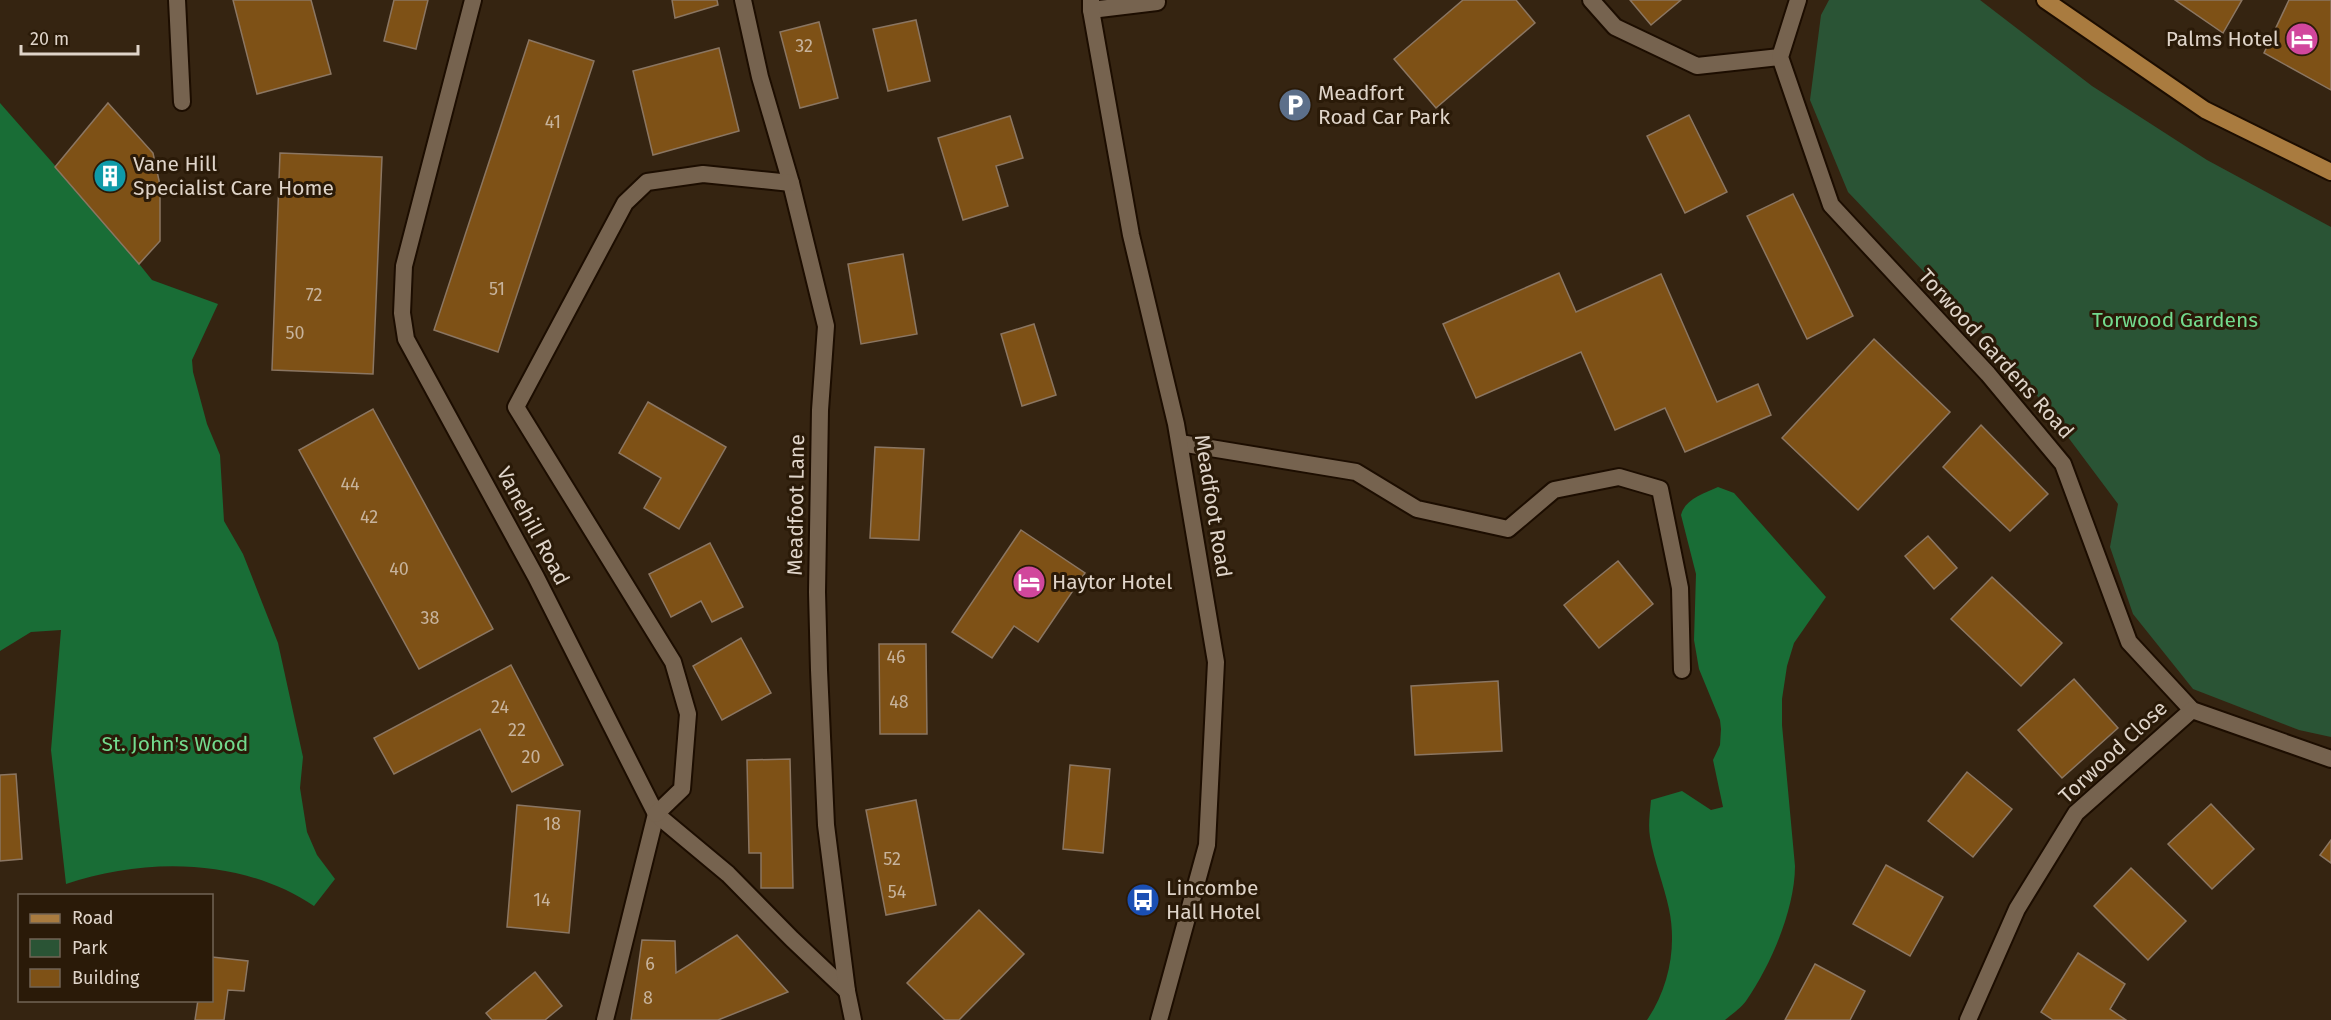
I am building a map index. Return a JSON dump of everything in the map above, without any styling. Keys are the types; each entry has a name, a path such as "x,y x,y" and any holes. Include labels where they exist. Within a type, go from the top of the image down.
{"main road":[{"path":"2045,0 2205,110 2331,172"}],"street":[{"path":"177,0 182,102"},
{"name":"Vanehill Road","path":"473,0 404,267 402,313 406,339 536,577 656,814 728,874 792,939 848,991"},
{"name":"Meadfoot Lane","path":"743,0 760,77 791,183 826,326 820,410 817,592 826,825 853,1020"},
{"path":"1592,0 1615,27 1696,66 1780,57 1798,0"},
{"path":"1091,5 1157,2"},
{"name":"Meadfoot Road","path":"1091,5 1131,236 1180,443 1216,662 1208,845 1159,1020"},
{"name":"Torwood Gardens Road","path":"1780,57 1831,205 1988,374 2063,464 2129,642 2192,710 2331,759"},
{"path":"605,1020 656,814 682,789 688,714 673,662 516,407 625,203 647,182 703,174 791,183"},
{"path":"1180,443 1356,472 1417,509 1508,529 1554,490 1619,477 1660,489 1680,588 1682,670"},
{"name":"Torwood Close","path":"1968,1020 2017,909 2076,813 2192,710"}],"green space":[{"name":"Torwood Gardens","path":"1829,0 1980,0 2092,86 2207,160 2331,227 2331,737 2299,730 2193,689 2133,614 2110,547 2118,504 2020,373 1848,192 1810,100 1821,15"},
{"name":"St. John's Wood","path":"0,103 116,235 152,280 218,304 192,360 193,372 207,424 220,455 224,521 243,554 278,643 303,757 300,788 307,832 317,855 335,879 314,906 286,890 256,879 225,871 193,867 160,866 128,869 66,884 51,750 61,630 31,632 0,651"},
{"path":"1718,487 1734,493 1826,597 1794,643 1787,666 1782,699 1782,725 1795,866 1794,883 1780,936 1764,971 1739,1009 1725,1020 1647,1020 1655,1008 1666,981 1672,938 1669,909 1650,837 1651,800 1682,791 1711,810 1723,807 1713,760 1720,745 1720,720 1699,669 1694,640 1696,574 1681,515 1683,509 1691,501"}],"building":[{"path":"233,0 311,0 331,74 257,94"},
{"path":"394,0 428,0 416,49 384,41"},
{"path":"672,0 717,0 718,5 675,18"},
{"path":"1463,0 1516,0 1535,23 1436,108 1394,59"},
{"path":"1630,0 1681,0 1651,25"},
{"path":"2175,0 2242,0 2223,33"},
{"path":"2289,0 2331,0 2331,90 2264,53"},
{"path":"916,20 930,81 888,91 873,29"},
{"path":"819,22 838,98 800,108 780,32"},
{"path":"529,40 594,61 498,352 434,330"},
{"path":"719,48 739,131 653,155 633,71"},
{"name":"Vane Hill Specialist Care Home","path":"108,103 153,153 160,185 160,241 139,264 55,167"},
{"path":"1689,115 1727,192 1685,213 1647,136"},
{"path":"1010,116 1023,158 996,166 1008,206 963,220 938,138"},
{"path":"280,153 382,157 373,374 272,370"},
{"path":"1793,194 1853,316 1807,339 1747,216"},
{"path":"903,254 917,334 861,344 848,264"},
{"path":"1559,273 1576,312 1661,274 1717,402 1758,384 1771,415 1685,452 1665,408 1615,430 1581,352 1476,398 1443,324"},
{"path":"1034,324 1056,395 1022,406 1001,334"},
{"path":"1874,339 1950,412 1858,510 1782,438"},
{"path":"648,402 726,447 679,529 644,508 661,478 619,453"},
{"path":"373,409 493,629 419,669 299,450"},
{"path":"1981,425 2048,494 2010,531 1943,467"},
{"path":"875,447 924,449 919,540 870,538"},
{"path":"1021,530 1085,573 1038,642 1014,626 992,658 952,632"},
{"path":"1928,536 1957,568 1934,589 1905,556"},
{"path":"710,543 743,607 712,622 701,601 671,617 649,574"},
{"path":"1618,561 1653,604 1599,648 1564,605"},
{"path":"1992,577 2062,643 2021,686 1951,619"},
{"path":"741,638 771,693 722,720 693,666"},
{"path":"879,644 926,644 927,734 880,734"},
{"path":"511,665 563,765 512,792 480,729 394,774 374,738"},
{"path":"2074,679 2118,728 2062,778 2018,730"},
{"path":"1498,681 1502,751 1415,755 1411,686"},
{"path":"790,759 793,888 761,888 761,853 749,853 747,760"},
{"path":"1070,765 1110,769 1103,853 1063,849"},
{"path":"1967,772 2012,809 1973,857 1928,821"},
{"path":"16,774 22,859 0,861 0,775"},
{"path":"916,800 936,905 886,915 866,810"},
{"path":"2211,804 2254,849 2212,889 2168,844"},
{"path":"517,805 580,811 569,933 507,927"},
{"path":"2331,840 2331,863 2320,855"},
{"path":"1886,865 1943,897 1910,956 1853,924"},
{"path":"2131,868 2186,921 2148,960 2094,906"},
{"path":"979,910 1024,954 959,1020 945,1020 907,983"},
{"path":"737,935 788,992 718,1020 631,1020 642,940 675,941 676,973"},
{"path":"2078,953 2125,984 2110,1009 2126,1020 2053,1020 2041,1012"},
{"path":"213,957 248,961 244,991 228,990 224,1020 195,1020 198,1002 213,1002"},
{"path":"1815,964 1865,991 1850,1020 1785,1020"},
{"path":"535,972 562,1006 545,1020 492,1020 486,1013"}],"place":[{"name":"Palms Hotel","path":"2302,39"},
{"name":"Meadfort Road Car Park","path":"1295,105"},
{"name":"Vane Hill Specialist Care Home","path":"110,176"},
{"name":"Haytor Hotel","path":"1029,582"},
{"name":"Lincombe Hall Hotel","path":"1143,900"}]}
